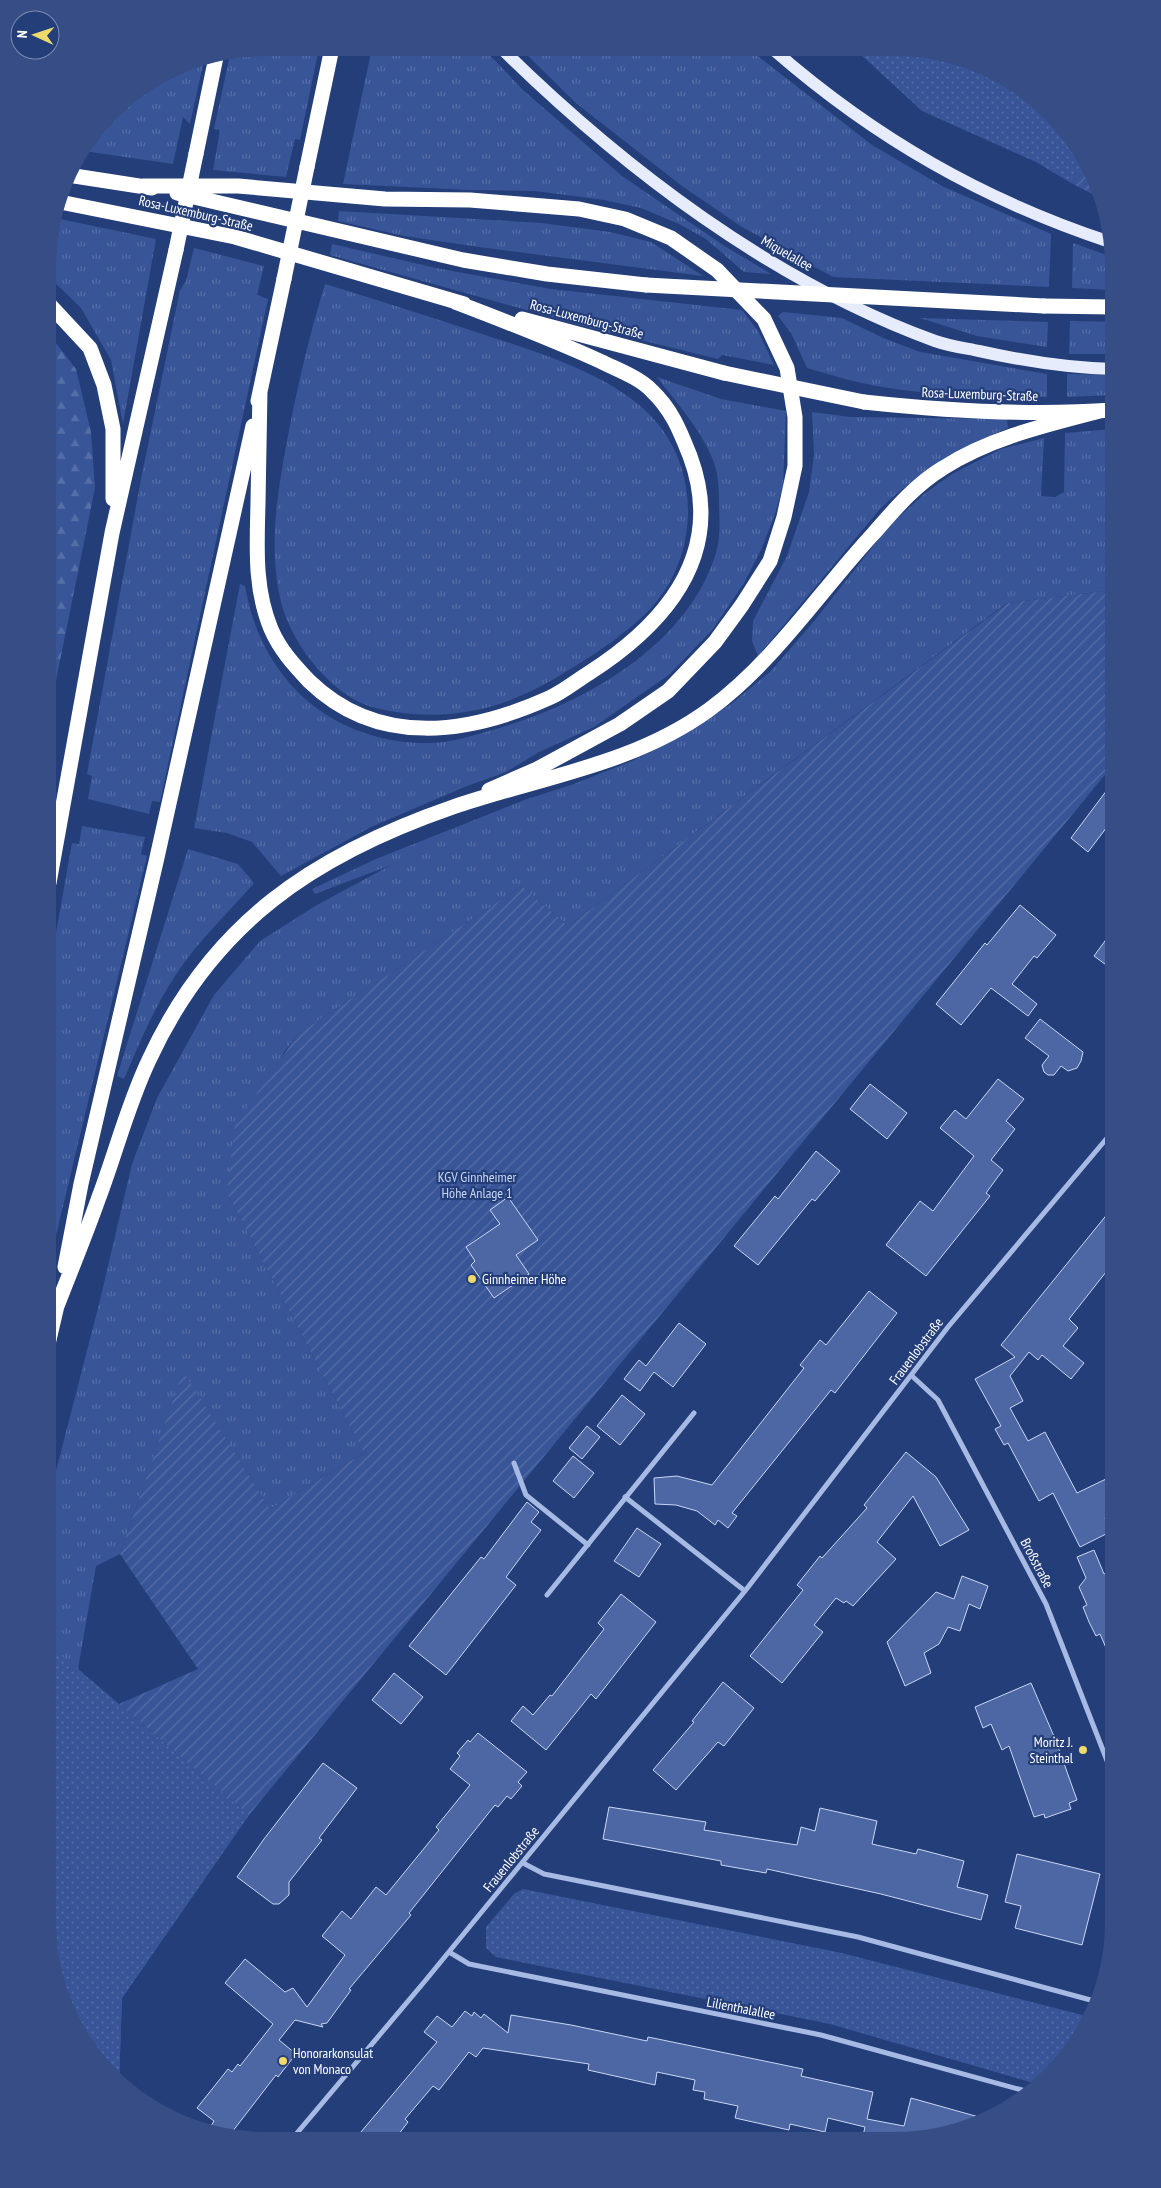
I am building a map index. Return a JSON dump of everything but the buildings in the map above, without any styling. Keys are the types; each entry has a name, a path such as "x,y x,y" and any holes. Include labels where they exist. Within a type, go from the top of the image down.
{"highway":[{"path":"56,1310 81,1184 218,586 330,56"},
{"path":"56,844 112,532 176,250 215,62"},
{"name":"Rosa-Luxemburg-Straße","path":"77,176 143,186 464,260 547,274 646,285 1044,306 1105,307"},
{"path":"57,1306 100,1197 138,1085 160,1036 180,1002 209,961 226,941 258,910 307,874 371,840 456,806 498,785 537,769 620,724 668,691 715,642 742,605 770,561 784,517 795,466 795,417 787,368 764,318 717,270 671,238 625,219 579,209 518,203 385,199 238,186 143,186"},
{"name":"Rosa-Luxemburg-Straße","path":"66,203 234,237 455,302 724,373 864,402 977,411 1105,410"},
{"path":"260,391 256,560 262,602 272,631 288,660 325,696 357,715 397,726 434,729 487,722 551,697 618,654 661,615 682,582 697,550 701,514 699,481 676,420 650,388 619,370 563,344 455,302"},
{"path":"56,312 90,348 104,385 113,429 112,532"},
{"path":"456,806 604,763 658,739 710,709 755,670 911,492 944,467 1004,438 1030,429 1105,410"}],"main road":[{"name":"Miquelallee","path":"510,56 568,110 658,184 711,224 795,276 870,314 936,341 1028,362 1105,368"},
{"path":"781,56 848,111 928,163 1020,209 1103,239"}],"street":[{"name":"Frauenlobstraße","path":"298,2132 523,1863 745,1591 948,1327 1105,1141"},
{"name":"Broßstraße","path":"912,1376 938,1400 1046,1604 1105,1755"},
{"path":"547,1595 694,1413"},
{"path":"514,1463 526,1495 588,1545"},
{"path":"625,1497 745,1591"},
{"path":"523,1863 544,1874 858,1937 1090,2000"},
{"name":"Lilienthalallee","path":"449,1952 469,1964 821,2035 1021,2090"}],"green space":[{"path":"266,56 317,56 300,140 295,139 286,177 213,170 220,130 214,129 229,59"},
{"path":"370,56 491,56 523,90 622,176 723,245 771,274 744,272 706,239 679,224 641,208 604,200 535,191 343,184"},
{"path":"528,56 758,56 872,145 942,186 1051,234 1049,287 833,277 742,227 682,186 577,104"},
{"path":"862,56 895,56 936,60 962,67 1000,84 1033,108 1053,128 1069,149 1083,172 1071,183 1036,162 922,111"},
{"path":"203,66 190,124 183,117 173,164 90,152 108,128 138,100 161,84"},
{"path":"1083,172 1092,194 1071,183"},
{"path":"339,211 542,223 610,232 651,242 703,276 404,236 338,221"},
{"path":"61,219 156,239 123,424 111,360 81,308 56,284 58,239"},
{"path":"1073,243 1104,254 1105,290 1072,288"},
{"path":"332,244 436,268 551,289 742,310 758,331 774,365 722,355 718,359 587,327 330,255"},
{"path":"194,248 264,266 257,295 268,299 160,802 152,801 149,814 88,799 92,776 87,774 141,479 180,290 186,281"},
{"path":"325,284 550,357 601,380 645,410 662,429 675,452 684,477 688,502 687,528 682,554 672,578 658,600 640,619 596,653 543,685 503,703 452,714 400,713 376,708 344,693 316,667 294,634 281,602 275,562 275,522 283,461 299,382"},
{"path":"783,312 842,318 883,338 920,352 1047,374 1047,397 964,395 902,390 844,379 807,368 791,333 778,316"},
{"path":"920,318 1048,322 1047,347 977,336"},
{"path":"1070,321 1105,322 1105,354 1069,354"},
{"path":"56,343 76,369 91,432 95,488 56,680"},
{"path":"1067,374 1105,375 1105,395 1067,397"},
{"path":"657,377 721,399 786,411 783,486 774,517 761,550 744,583 713,629 670,674 594,727 539,752 506,772 467,786 371,827 281,876 252,842 227,833 194,828 240,584 245,586 254,620 267,650 285,677 307,700 332,718 361,732 393,740 428,743 445,742 480,734 529,718 563,704 596,687 628,666 657,643 682,616 702,586 716,553 720,525 716,468 704,440"},
{"path":"812,412 850,417 1007,419 1008,428 973,444 939,463 908,484 893,497 879,510 758,656 752,641 753,621 787,556 809,492 814,455"},
{"path":"1105,430 1105,591 1007,603 568,926 522,886 298,1034 284,1052 227,1193 364,1453 270,1509 183,1372 120,1554 96,1566 78,1669 249,1815 122,1998 119,2071 100,2050 84,2027 71,2000 58,1949 56,1922 56,1471 100,1300 132,1164 157,1098 214,995 260,941 317,905 391,865 315,894 312,889 376,859 527,799 574,784 632,761 678,738 731,704 771,671 815,620 889,526 924,494 952,474 1001,449 1044,438 1041,496 1055,497 1064,492 1065,433"},
{"name":"KGV Ginnheimer Höhe Anlage 1","path":"1105,591 1105,775 249,1815 119,1704 198,1669 120,1554 183,1371 270,1509 364,1453 227,1193 235,1125 298,1034 522,886 568,926 1008,603"},
{"path":"82,826 145,837 141,854 147,856 56,1236 56,933 72,843 79,844"},
{"path":"188,849 238,864 254,883 203,940 167,988 141,1039 124,1079 117,1076"},
{"path":"56,1651 249,1815 122,1998 119,2071 100,2050 84,2027 67,1989 60,1963 56,1922"},
{"path":"523,1889 842,1953 1083,2015 1061,2050 1030,2082 830,2024 496,1957 486,1948 486,1927 514,1894"}],"place":[{"name":"Ginnheimer Höhe","path":"472,1279"},
{"name":"Moritz J. Steinthal","path":"1083,1750"},
{"name":"Honorarkonsulat von Monaco","path":"283,2061"}]}
